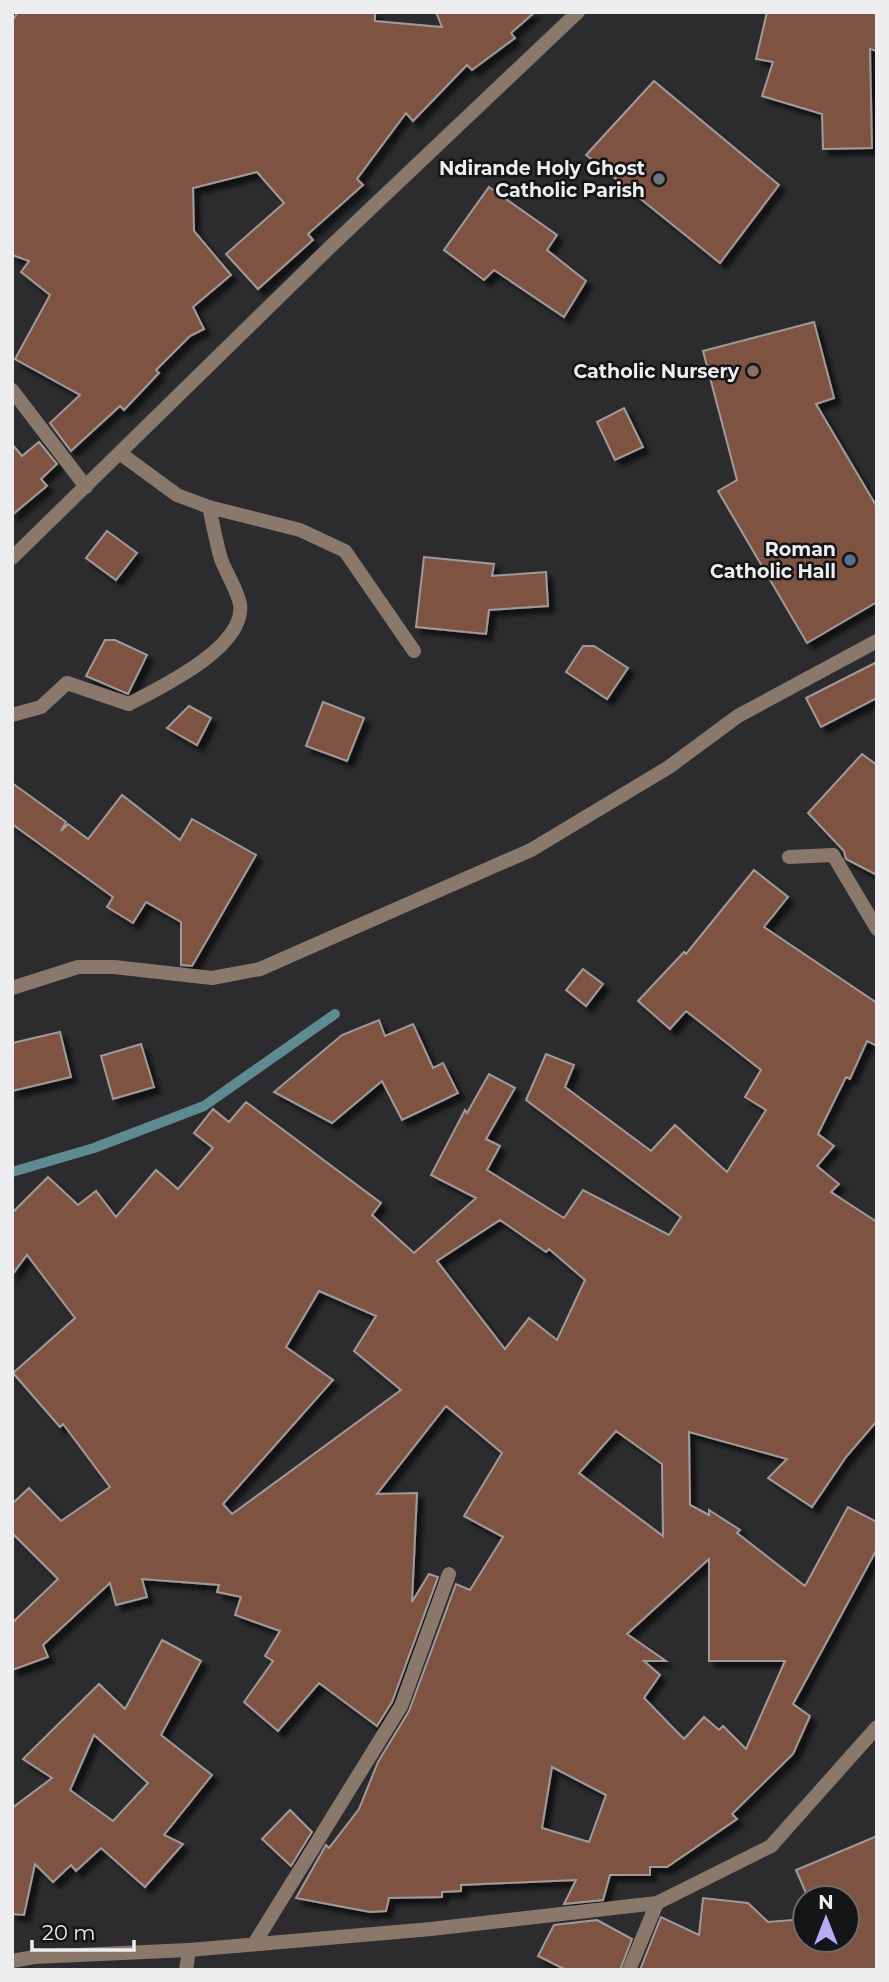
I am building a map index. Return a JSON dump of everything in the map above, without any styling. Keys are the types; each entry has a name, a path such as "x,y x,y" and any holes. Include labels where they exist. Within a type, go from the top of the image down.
{"street":[{"path":"12,558 328,249 578,12"},
{"path":"12,390 86,487"},
{"path":"121,454 177,495 208,507 300,530 345,551 415,651"},
{"path":"12,715 41,708 67,683 130,704 162,687 223,647 235,625 240,605 221,559 208,507"},
{"path":"12,988 78,967 114,967 212,978 260,969 531,850 669,766 738,716 877,640"},
{"path":"789,857 833,855 877,929"},
{"path":"254,1944 401,1706 449,1574"},
{"path":"12,1961 34,1957 189,1950 431,1929 657,1903 771,1846 877,1727"},
{"path":"629,1970 657,1903"},
{"path":"186,1970 189,1950"}],"building":[{"path":"18,12 375,12 375,21 442,27 436,12 535,12 511,33 515,38 472,70 467,65 413,121 406,113 357,179 363,185 308,234 313,240 258,289 226,254 284,203 257,172 193,188 194,231 231,275 193,307 204,329 190,336 156,370 159,373 124,410 120,406 71,451 50,423 80,395 15,359 50,295 21,272 29,261 12,255 12,21"},
{"path":"767,12 877,12 877,51 870,49 872,148 823,149 822,114 762,96 773,62 756,59"},
{"path":"654,81 779,185 720,263 586,155"},
{"path":"489,187 557,235 547,250 586,281 564,317 494,270 484,280 444,250"},
{"path":"814,322 834,398 816,404 877,507 877,602 807,643 718,491 737,480 703,351"},
{"path":"624,408 643,447 615,460 597,422"},
{"path":"39,442 57,464 41,479 47,486 12,515 12,444 22,456"},
{"path":"107,531 137,553 116,580 86,558"},
{"path":"424,557 494,564 492,576 546,572 548,606 489,610 486,634 416,627"},
{"path":"105,640 115,640 147,655 128,694 86,676"},
{"path":"583,646 594,646 628,668 607,699 566,672"},
{"path":"877,662 877,698 821,727 806,698"},
{"path":"323,702 364,718 347,761 306,746"},
{"path":"189,706 211,718 197,745 167,728"},
{"path":"862,754 877,765 877,875 846,859 844,851 808,813"},
{"path":"12,783 66,822 61,831 68,824 88,839 122,795 180,840 192,819 256,855 192,966 181,965 181,922 146,902 133,923 107,907 113,897 12,824"},
{"path":"754,870 788,897 764,927 877,1003 877,1046 867,1041 850,1079 846,1077 818,1134 834,1146 817,1166 839,1184 831,1192 877,1222 877,1421 846,1457 812,1507 768,1478 787,1459 689,1432 690,1505 709,1515 709,1510 740,1530 737,1533 805,1586 848,1507 877,1522 877,1549 793,1704 810,1716 793,1754 732,1814 737,1819 667,1867 650,1867 650,1875 610,1875 603,1900 564,1904 576,1880 461,1885 461,1891 442,1892 442,1897 389,1898 386,1911 370,1912 296,1898 326,1845 329,1848 359,1809 378,1762 409,1711 456,1584 470,1590 503,1537 464,1516 502,1453 446,1406 377,1494 417,1493 412,1602 429,1574 438,1577 392,1702 377,1726 319,1683 278,1731 244,1702 273,1661 265,1656 280,1631 235,1615 241,1597 217,1592 219,1585 142,1579 147,1597 116,1605 110,1583 43,1645 48,1657 12,1670 12,1623 58,1579 12,1533 12,1504 29,1488 61,1521 110,1487 63,1424 60,1427 13,1373 75,1318 27,1255 12,1275 12,1213 48,1177 78,1205 96,1191 116,1217 156,1170 178,1189 213,1148 194,1133 213,1109 229,1122 246,1102 381,1203 372,1215 414,1253 476,1198 431,1175 465,1110 467,1113 489,1074 515,1088 486,1139 500,1146 487,1170 564,1218 583,1190 669,1235 681,1217 526,1100 546,1054 574,1065 565,1087 651,1151 675,1125 727,1172 766,1110 745,1097 761,1070 686,1011 670,1029 638,1001 684,952 686,954","holes":["500,1220 546,1252 549,1249 585,1280 557,1340 529,1318 505,1349 437,1261","319,1291 376,1316 354,1351 401,1390 232,1514 223,1504 333,1380 286,1347","616,1431 662,1464 663,1536 579,1473","709,1559 709,1661 785,1661 746,1749 723,1726 719,1730 704,1717 684,1739 644,1698 660,1675 644,1661 666,1661 627,1634","552,1767 606,1795 589,1842 542,1828"]},
{"path":"583,969 603,984 586,1006 566,990"},
{"path":"379,1020 385,1036 413,1024 433,1068 443,1063 458,1093 402,1120 382,1081 332,1123 274,1092 342,1035"},
{"path":"60,1032 71,1077 12,1091 12,1043"},
{"path":"141,1044 154,1087 113,1099 101,1056"},
{"path":"162,1640 201,1661 161,1735 212,1775 164,1835 183,1844 145,1887 101,1848 76,1871 71,1865 53,1882 35,1864 24,1915 12,1914 12,1808 52,1778 23,1759 99,1684 125,1709","holes":["94,1735 148,1783 113,1821 70,1790"]},
{"path":"290,1810 312,1832 291,1866 262,1839"},
{"path":"877,1836 877,1970 640,1970 661,1917 699,1935 703,1898 748,1903 768,1922 791,1920 791,1954 861,1954 861,1884 802,1884 796,1870"},
{"path":"597,1920 632,1939 620,1970 566,1970 538,1956 554,1925"}],"waterway":[{"path":"12,1172 94,1148 204,1106 335,1014"}],"place":[{"name":"Ndirande Holy Ghost Catholic Parish","path":"659,179"},
{"name":"Catholic Nursery","path":"753,371"},
{"name":"Roman Catholic Hall","path":"850,560"}]}
